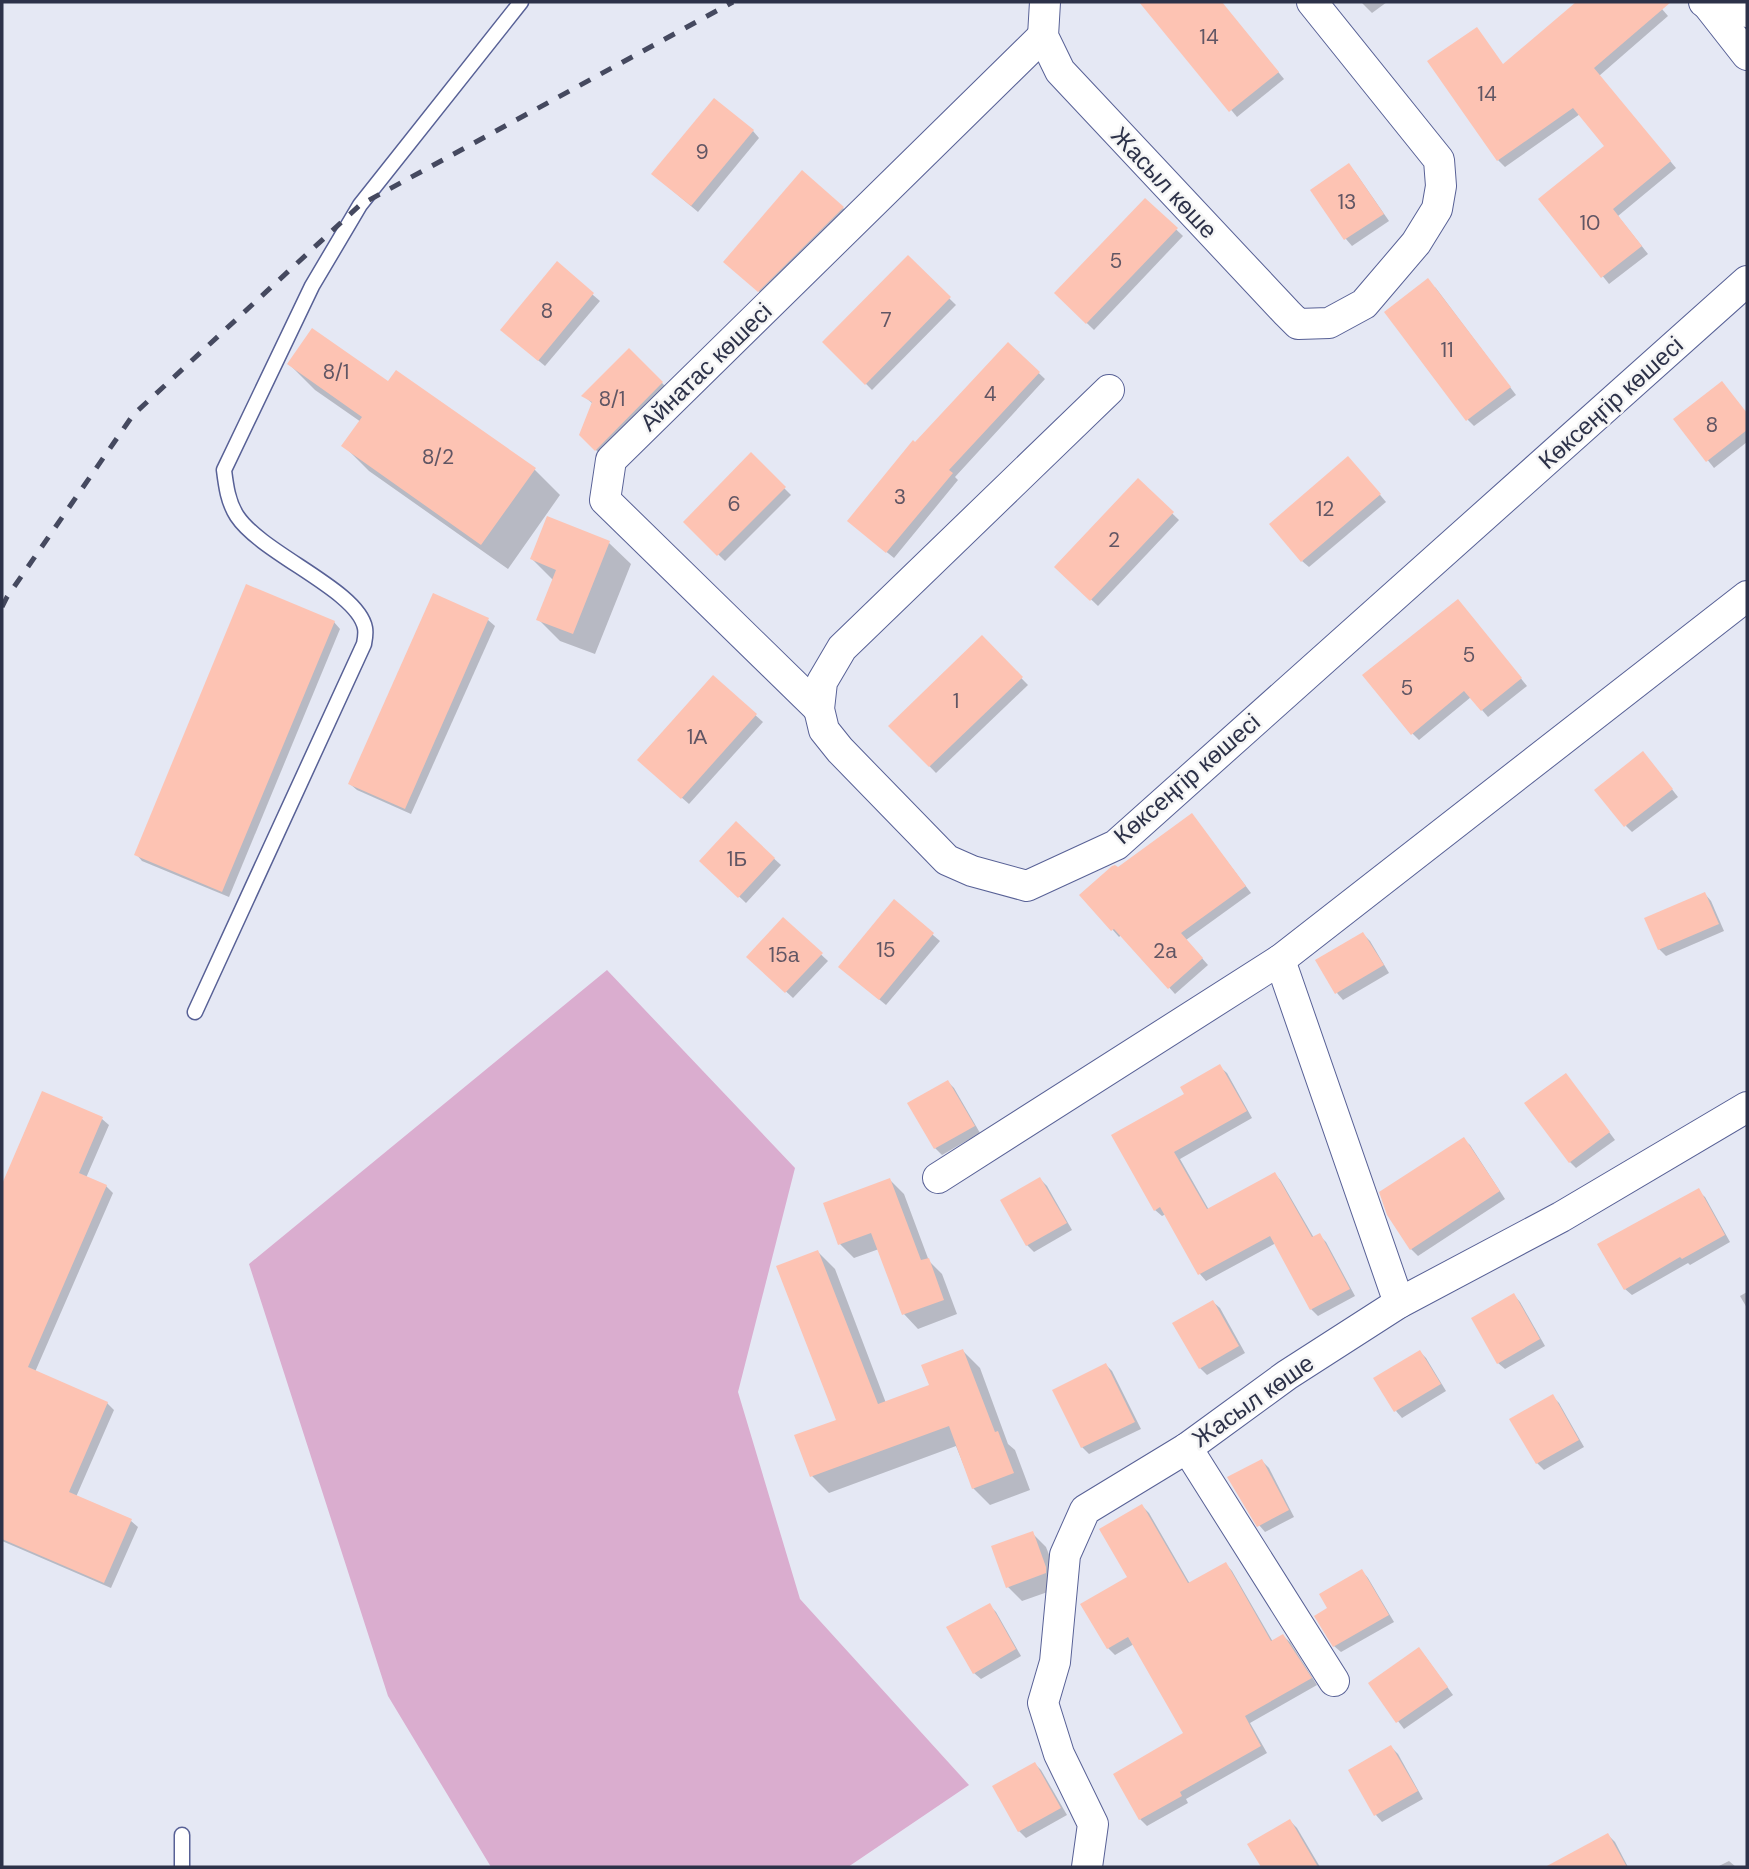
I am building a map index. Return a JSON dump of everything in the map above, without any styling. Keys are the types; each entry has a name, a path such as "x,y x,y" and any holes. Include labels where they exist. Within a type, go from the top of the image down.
{"street":[{"name":"Жасыл көше","path":"1045,2 1043,36 1060,71 1298,324 1329,323 1364,304 1416,243 1437,209 1441,186 1439,160 1312,2"},
{"path":"1706,3 1747,12"},
{"path":"1706,3 1747,55"},
{"name":"Айнатас көшесі","path":"819,709 605,500 611,460 1043,36"},
{"name":"Көксеңгір көшесі","path":"819,709 824,730 840,750 947,860 972,871 1027,886 1116,845 1747,281"},
{"path":"819,709 822,682 842,648 1108,390"},
{"path":"938,1178 1280,960 1747,596"},
{"path":"1280,960 1399,1303"},
{"name":"Жасыл көше","path":"1087,1867 1093,1824 1059,1754 1043,1703 1055,1662 1065,1555 1085,1510 1187,1448 1287,1375 1399,1303 1561,1217 1747,1107"},
{"path":"1187,1448 1334,1681"}],"lane":[{"path":"195,1012 364,644 365,627 356,610 340,594 261,540 238,517 227,496 225,470 312,286 360,205 521,2"},
{"path":"181,1835 182,1867"}],"shaded area":[{"path":"607,970 795,1168 738,1392 800,1599 969,1785 848,1867 491,1867 388,1696 249,1264"}],"building":[{"path":"1139,2 1222,2 1279,72 1229,112"},
{"path":"1576,2 1671,2 1594,68 1671,161 1613,209 1642,246 1601,278 1538,199 1604,146 1573,108 1497,161 1427,61 1477,27 1503,64"},
{"path":"714,98 754,130 691,206 651,174"},
{"path":"1349,163 1384,214 1344,240 1310,190"},
{"path":"802,170 844,207 758,292 723,262"},
{"path":"1145,198 1178,228 1086,324 1054,293"},
{"path":"908,255 951,297 865,385 822,342"},
{"path":"557,261 594,293 538,361 500,330"},
{"path":"1428,278 1511,387 1466,421 1384,312"},
{"path":"312,328 388,381 396,370 536,468 481,545 341,446 362,417 287,364"},
{"path":"1008,342 1040,372 949,470 953,473 886,553 847,521 913,440 915,442"},
{"path":"629,348 663,382 595,451 579,435 592,402 581,396"},
{"path":"1722,381 1747,413 1747,430 1706,462 1673,419"},
{"path":"751,452 786,487 717,556 683,522"},
{"path":"1348,456 1381,494 1301,562 1269,524"},
{"path":"1138,478 1174,512 1090,601 1054,567"},
{"path":"547,516 610,541 573,634 536,620 556,570 530,559"},
{"path":"246,584 335,621 222,892 134,855"},
{"path":"433,593 489,618 405,809 348,784"},
{"path":"1458,599 1522,678 1481,711 1464,691 1411,735 1362,675"},
{"path":"982,635 1023,677 929,767 888,726"},
{"path":"713,675 757,714 681,799 637,760"},
{"path":"1643,751 1673,789 1624,827 1594,790"},
{"path":"1192,813 1246,886 1181,933 1203,958 1168,989 1079,895 1112,866 1118,867"},
{"path":"736,821 775,858 738,898 699,861"},
{"path":"1705,892 1719,924 1658,950 1644,918"},
{"path":"894,899 934,933 879,1000 838,967"},
{"path":"783,917 823,953 785,993 746,957"},
{"path":"1363,932 1384,965 1335,994 1315,960"},
{"path":"1220,1064 1247,1111 1174,1152 1207,1209 1275,1172 1312,1237 1320,1233 1350,1289 1310,1310 1270,1236 1198,1275 1160,1207 1154,1211 1111,1135 1184,1094 1180,1087"},
{"path":"1566,1073 1610,1132 1569,1163 1524,1103"},
{"path":"948,1080 975,1126 934,1149 907,1103"},
{"path":"42,1091 103,1117 79,1173 107,1185 28,1367 108,1402 69,1492 132,1519 104,1583 2,1539 2,1184"},
{"path":"1464,1137 1500,1191 1410,1250 1387,1215 1379,1192"},
{"path":"1040,1177 1067,1223 1026,1246 1000,1200"},
{"path":"890,1178 921,1260 929,1258 944,1300 902,1315 871,1233 838,1245 823,1203"},
{"path":"1699,1188 1725,1235 1682,1259 1680,1257 1624,1290 1597,1244"},
{"path":"818,1250 878,1404 929,1385 921,1365 963,1349 1014,1473 972,1489 949,1426 810,1477 794,1435 836,1420 776,1266"},
{"path":"1514,1293 1540,1339 1497,1364 1471,1318"},
{"path":"1213,1300 1239,1346 1199,1369 1172,1323"},
{"path":"1420,1350 1441,1384 1394,1412 1373,1378"},
{"path":"1106,1363 1135,1422 1081,1448 1052,1390"},
{"path":"1553,1394 1579,1440 1536,1464 1509,1419"},
{"path":"1262,1459 1289,1510 1257,1527 1227,1477"},
{"path":"1142,1504 1188,1583 1226,1562 1271,1641 1283,1634 1312,1678 1245,1716 1261,1746 1180,1792 1182,1796 1139,1820 1113,1774 1183,1733 1128,1637 1107,1649 1080,1604 1127,1577 1099,1529"},
{"path":"1033,1531 1046,1573 1006,1588 991,1546"},
{"path":"1362,1569 1389,1615 1333,1647 1314,1616 1327,1608 1319,1594"},
{"path":"990,1603 1016,1649 973,1674 946,1627"},
{"path":"1419,1647 1448,1687 1396,1723 1368,1683"},
{"path":"1391,1745 1418,1791 1374,1816 1348,1770"},
{"path":"1035,1762 1061,1808 1018,1832 992,1786"},
{"path":"1290,1819 1318,1867 1261,1867 1247,1844"},
{"path":"1608,1833 1627,1867 1545,1867"}],"railway":[{"path":"2,607 133,415 360,205 733,2"}]}
